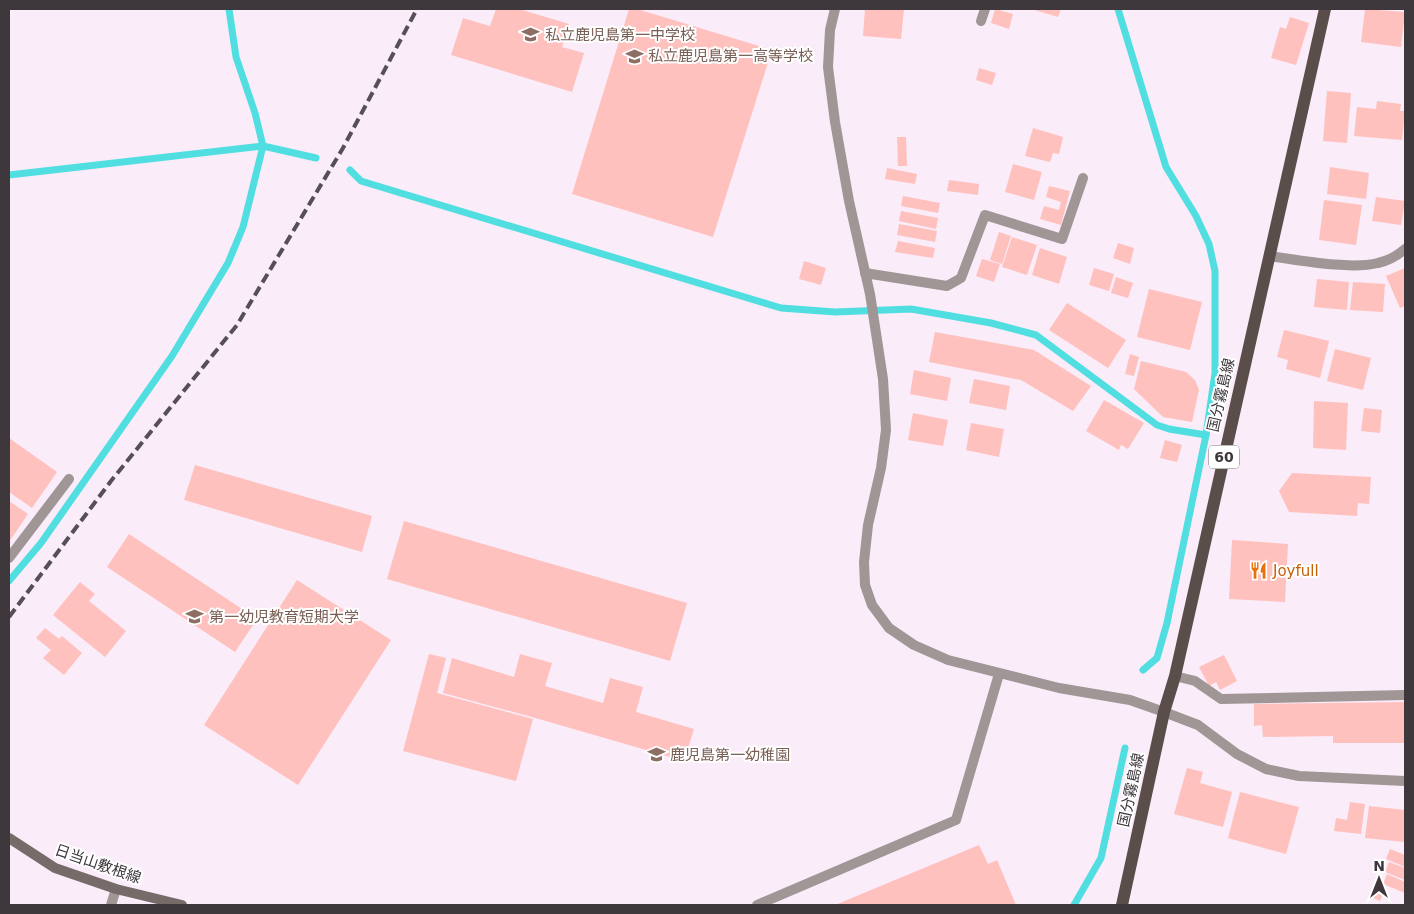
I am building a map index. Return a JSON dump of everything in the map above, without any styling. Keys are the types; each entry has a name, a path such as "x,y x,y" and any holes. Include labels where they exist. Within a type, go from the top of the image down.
{"main road":[{"name":"国分霧島線","path":"1122,905 1164,712 1175,676 1325,9"},
{"name":"日当山敷根線","path":"9,838 55,868 116,888 182,905"}],"street":[{"path":"835,9 830,30 828,67 835,122 864,273 870,294 883,379 886,430 882,468 868,526 864,562 865,584 872,605 889,628 914,646 948,660 999,674 1059,688 1130,700 1198,725 1237,754 1266,768 1299,776 1405,781"},
{"path":"981,21 985,9"},
{"path":"864,273 947,286 961,278 985,215 1062,239 1083,178"},
{"path":"1269,256 1331,264 1366,265 1380,263 1405,249"},
{"path":"9,558 69,479"},
{"path":"757,905 956,820 999,674"},
{"path":"1175,676 1195,681 1221,699 1405,695"},
{"path":"111,905 116,888"}],"building":[{"path":"496,9 519,9 569,24 562,47 584,53 572,92 451,55 463,18 490,26"},
{"path":"629,9 637,9 772,50 713,237 572,194"},
{"path":"865,9 904,9 901,39 863,36"},
{"path":"995,9 1013,14 1009,29 991,23"},
{"path":"1031,9 1061,9 1058,17"},
{"path":"1365,9 1405,12 1401,47 1361,42"},
{"path":"1290,17 1309,23 1296,65 1271,58 1280,27 1286,29"},
{"path":"979,68 996,73 992,85 976,80"},
{"path":"1327,91 1351,93 1347,143 1323,141"},
{"path":"1377,101 1401,104 1400,111 1405,111 1402,140 1354,136 1357,107 1376,109"},
{"path":"1033,128 1063,137 1059,154 1053,153 1050,162 1025,156"},
{"path":"897,137 906,137 907,166 898,166"},
{"path":"1013,164 1042,172 1034,200 1005,192"},
{"path":"1330,167 1369,173 1366,199 1327,194"},
{"path":"887,168 917,174 915,184 885,179"},
{"path":"949,180 979,184 978,195 947,191"},
{"path":"1049,186 1070,191 1061,225 1040,219 1044,206 1059,210 1061,202 1046,197"},
{"path":"903,196 940,203 938,213 901,206"},
{"path":"1376,197 1405,201 1401,225 1372,221"},
{"path":"1324,200 1362,205 1356,245 1319,240"},
{"path":"901,211 938,218 936,229 899,221"},
{"path":"899,224 937,231 935,242 897,235"},
{"path":"999,232 1011,236 1002,264 990,260"},
{"path":"1012,237 1037,245 1027,275 1002,267"},
{"path":"898,241 935,248 933,258 895,252"},
{"path":"1118,243 1134,248 1130,264 1113,258"},
{"path":"1040,248 1067,257 1059,284 1032,275"},
{"path":"982,259 1000,264 994,282 976,276"},
{"path":"804,261 826,268 821,285 799,279"},
{"path":"1094,268 1114,274 1109,291 1089,285"},
{"path":"1405,268 1405,306 1400,308 1386,276"},
{"path":"1116,277 1133,283 1128,298 1111,293"},
{"path":"1317,279 1349,282 1347,310 1314,307"},
{"path":"1353,282 1385,284 1383,312 1350,310"},
{"path":"1149,289 1202,302 1190,350 1137,337"},
{"path":"1067,303 1126,340 1108,368 1049,330"},
{"path":"1284,330 1329,341 1320,378 1286,369 1288,360 1277,357"},
{"path":"935,332 1034,350 1091,386 1073,411 1021,380 929,362"},
{"path":"1335,349 1371,358 1363,390 1327,381"},
{"path":"1130,354 1139,357 1134,376 1125,374"},
{"path":"1141,361 1186,372 1195,380 1199,390 1192,422 1163,417 1134,389"},
{"path":"914,370 951,378 947,401 910,394"},
{"path":"974,379 1010,386 1006,410 969,403"},
{"path":"1104,400 1144,423 1128,449 1121,445 1119,450 1086,431"},
{"path":"1314,401 1348,403 1346,450 1313,448"},
{"path":"1364,408 1382,410 1380,433 1361,431"},
{"path":"913,413 948,420 943,446 908,440"},
{"path":"971,423 1004,429 999,457 966,450"},
{"path":"9,438 57,472 32,508 9,492"},
{"path":"1165,440 1182,445 1177,462 1160,458"},
{"path":"195,465 372,516 362,552 184,500"},
{"path":"1292,473 1371,477 1369,504 1358,503 1357,516 1289,512 1279,491"},
{"path":"9,501 28,514 9,542"},
{"path":"404,521 687,603 670,661 387,579"},
{"path":"129,534 257,619 235,652 107,567"},
{"name":"Joyfull","path":"1232,540 1288,544 1285,602 1229,599"},
{"path":"297,580 391,640 298,785 204,725"},
{"path":"80,582 95,594 89,601 126,631 105,657 53,615"},
{"path":"45,628 59,639 62,636 82,653 64,675 43,658 51,650 36,638"},
{"path":"429,654 446,658 437,693 533,719 516,781 403,751"},
{"path":"520,654 552,663 545,686 603,703 610,678 643,687 636,712 694,729 684,761 443,693 452,658 514,677"},
{"path":"1224,655 1237,681 1220,690 1216,682 1209,686 1199,667"},
{"path":"1405,702 1405,743 1333,743 1333,736 1263,737 1262,725 1254,726 1254,704"},
{"path":"1187,768 1203,772 1200,783 1232,792 1223,827 1174,814"},
{"path":"1240,792 1299,807 1286,854 1228,838"},
{"path":"1350,802 1365,804 1361,834 1334,831 1336,818 1347,820"},
{"path":"1369,806 1405,810 1405,842 1365,838"},
{"path":"979,845 988,864 997,860 1016,905 835,905"},
{"path":"1390,849 1405,855 1405,867 1386,859"},
{"path":"1389,862 1405,868 1405,880 1385,872"},
{"path":"1387,874 1405,882 1405,893 1383,884"},
{"path":"1372,889 1383,894 1380,901 1369,896"}],"waterway":[{"path":"9,581 41,543 172,356 228,263 243,227 263,146 255,113 236,57 229,9"},
{"path":"1118,9 1166,167 1196,216 1209,244 1215,271 1215,373 1206,435 1167,623 1157,658 1143,670"},
{"path":"9,175 263,146 316,158"},
{"path":"350,170 361,181 781,308 835,312 911,309 991,323 1036,335 1157,425 1169,429 1206,435"},
{"path":"1074,905 1101,858 1125,748"}],"railway":[{"path":"9,617 111,481 237,325 343,148 417,9"}],"place":[{"name":"私立鹿児島第一中学校","path":"531,35"},
{"name":"私立鹿児島第一高等学校","path":"634,56"},
{"name":"Joyfull","path":"1259,571"},
{"name":"第一幼児教育短期大学","path":"195,617"},
{"name":"鹿児島第一幼稚園","path":"656,755"}]}
